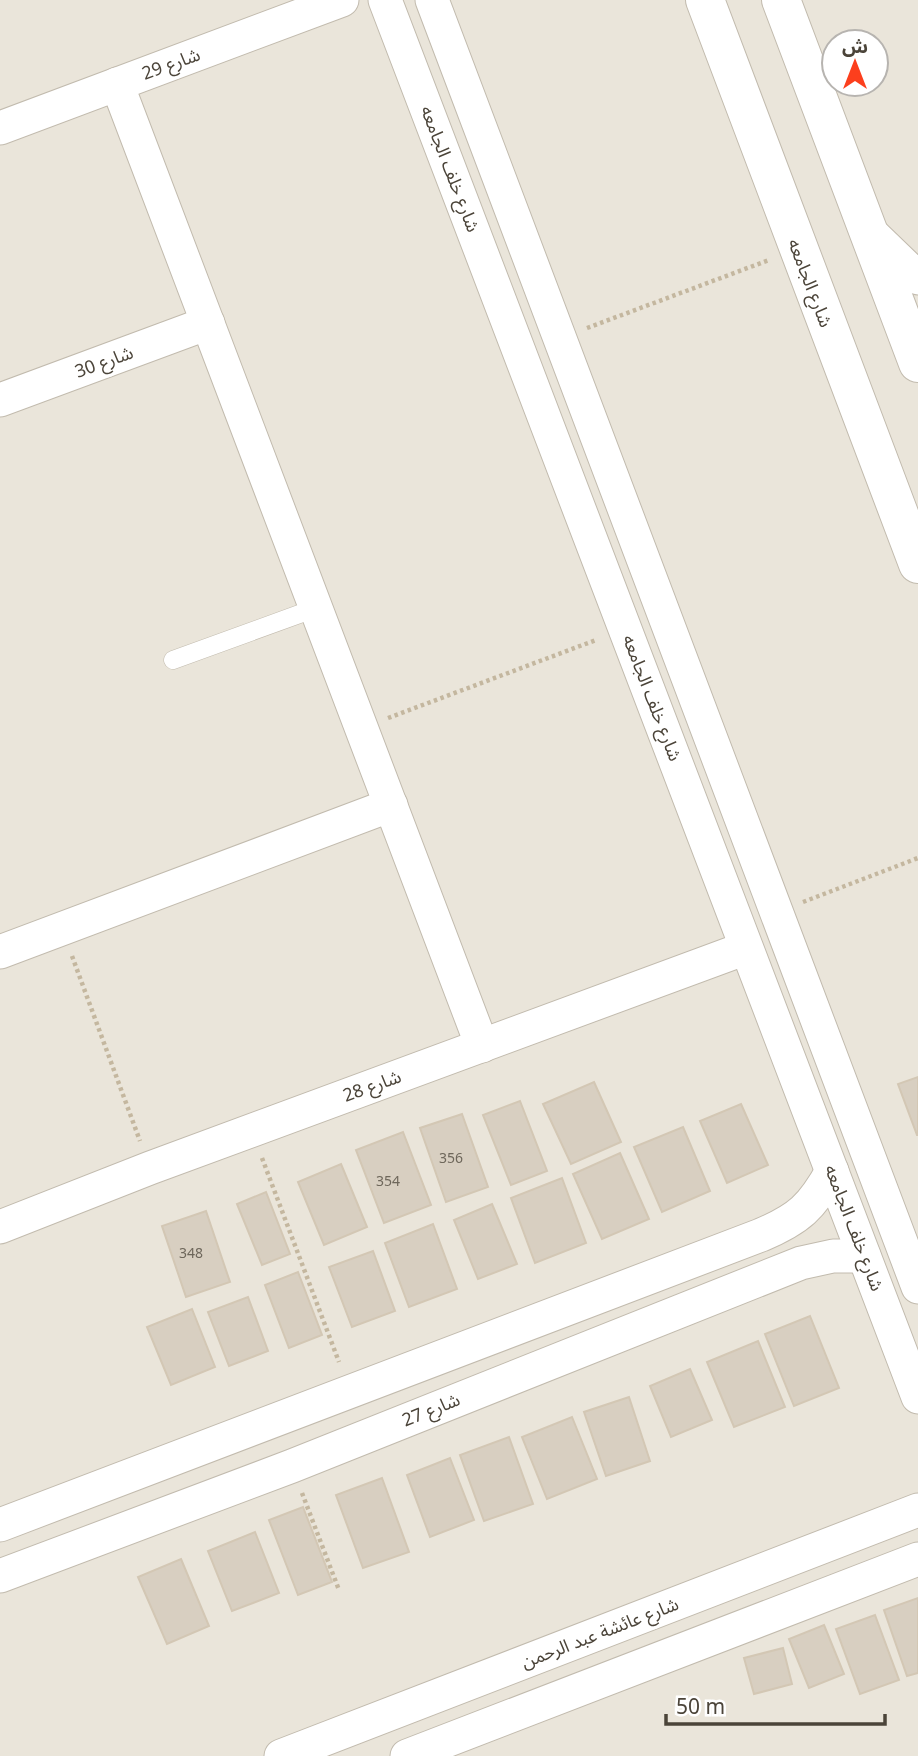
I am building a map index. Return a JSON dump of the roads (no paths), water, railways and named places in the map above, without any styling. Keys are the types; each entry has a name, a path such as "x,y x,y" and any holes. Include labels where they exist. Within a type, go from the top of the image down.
{"street":[{"name":"شارع 29","path":"0,128 342,0"},
{"name":"شارع خلف الجامعه","path":"385,0 918,1397"},
{"path":"432,0 918,1287"},
{"name":"شارع الجامعه","path":"705,0 797,250 918,564"},
{"path":"782,0 918,363"},
{"path":"117,84 482,1045"},
{"path":"869,231 918,278"},
{"name":"شارع 30","path":"0,400 208,323"},
{"path":"560,456 598,442"},
{"path":"0,953 391,805"},
{"name":"شارع 28","path":"0,1227 150,1168 746,948"},
{"path":"0,1525 351,1394 791,1222 816,1200 832,1171"},
{"name":"شارع 27","path":"0,1576 292,1466 801,1262 833,1256 864,1256"},
{"name":"شارع عائشة عبد الرحمن","path":"281,1756 918,1510"},
{"path":"407,1756 918,1559"}],"lane":[{"path":"173,660 316,608"}]}
